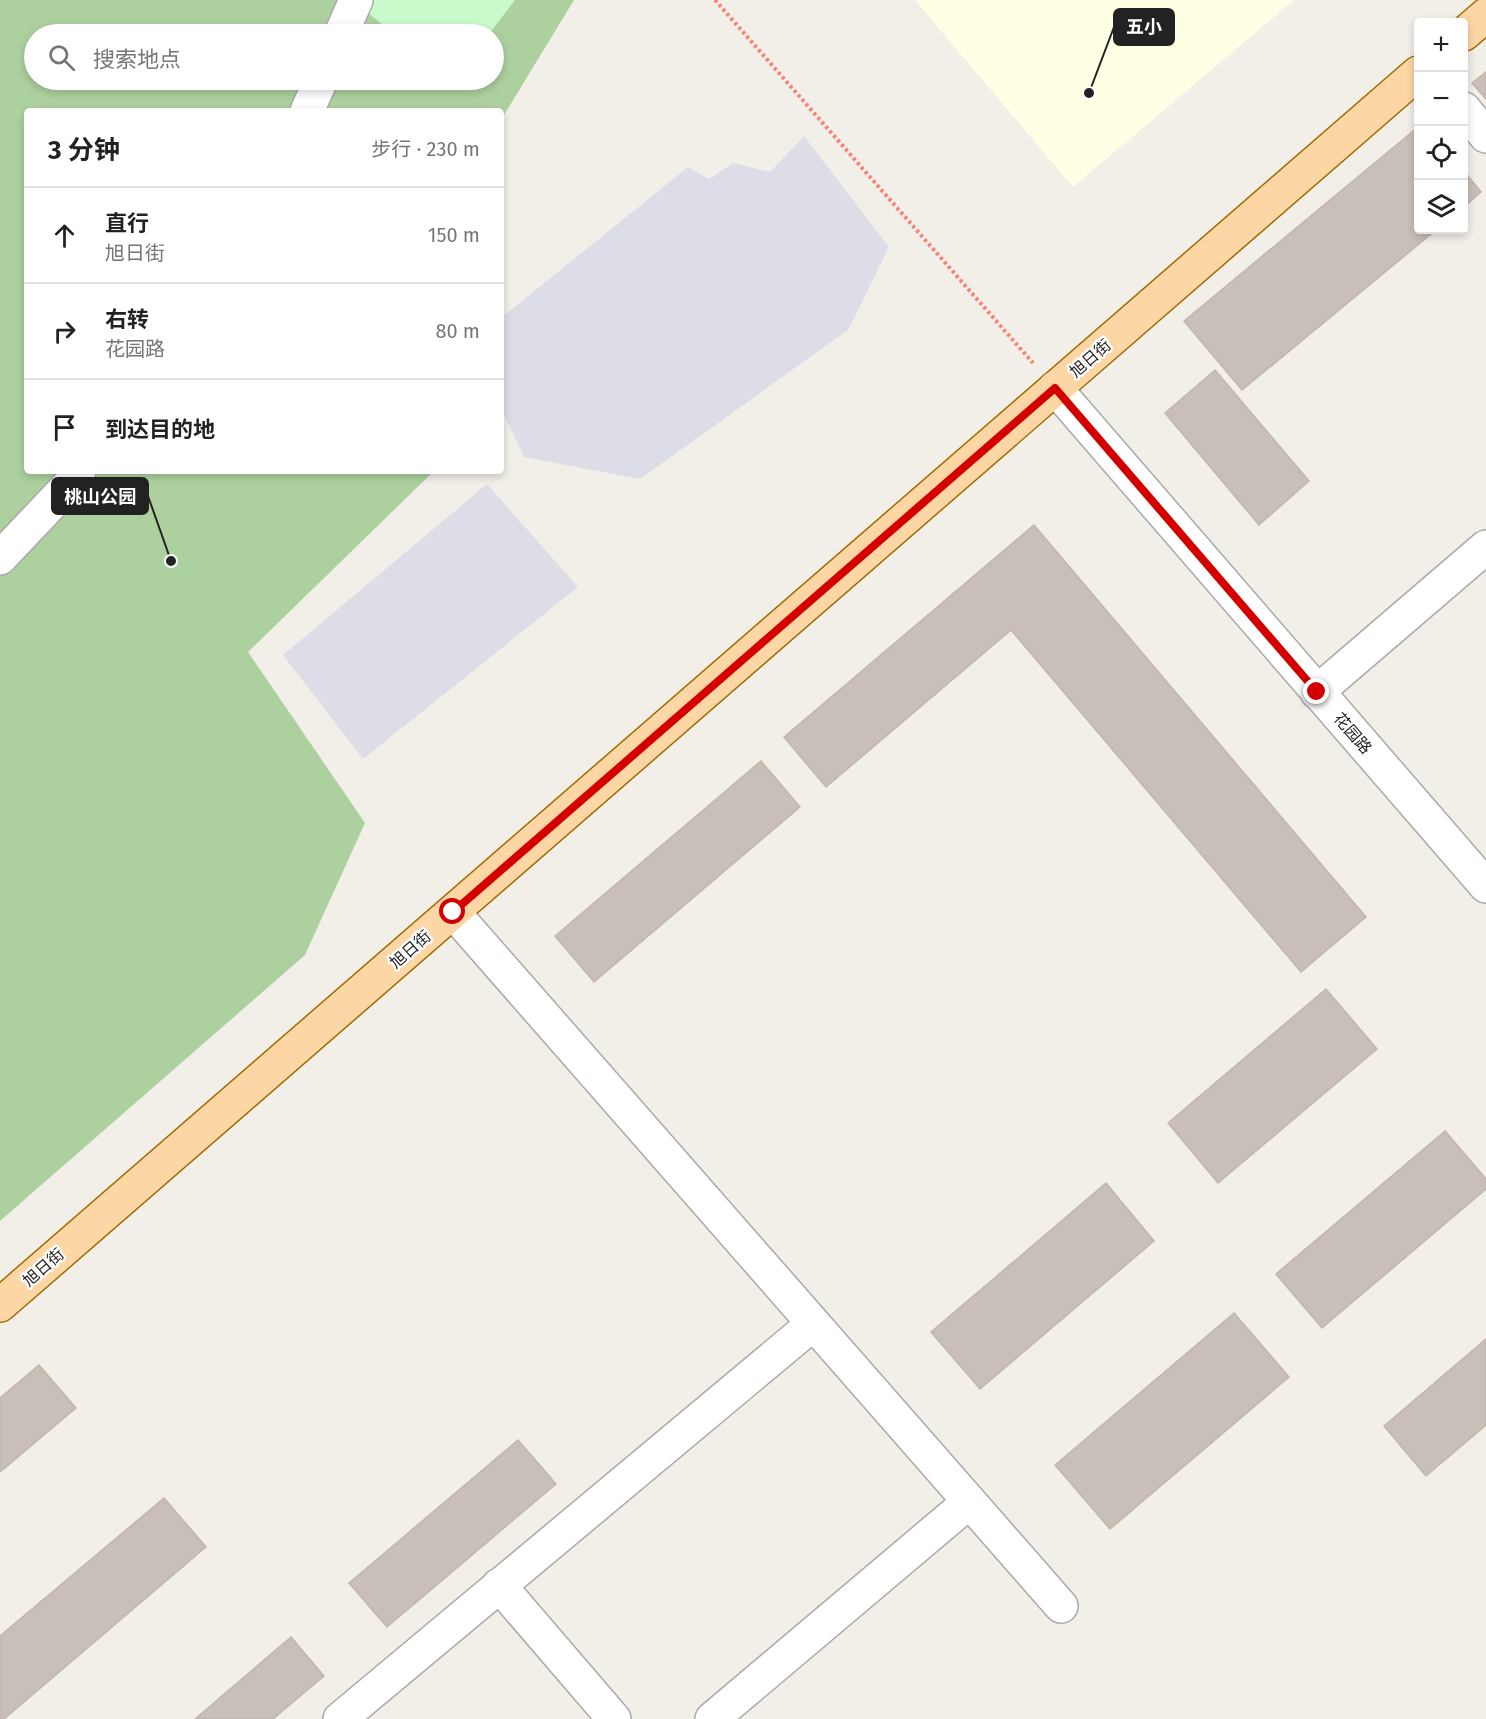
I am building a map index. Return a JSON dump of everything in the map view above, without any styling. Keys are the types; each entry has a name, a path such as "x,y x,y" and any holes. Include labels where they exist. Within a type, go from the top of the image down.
{"main road":[{"path":"1468,31 1486,15"},
{"name":"旭日街","path":"0,1305 1414,77"}],"street":[{"path":"345,24 356,0"},
{"path":"308,108 316,90"},
{"path":"1468,114 1486,136"},
{"name":"花园路","path":"1055,388 1486,886"},
{"path":"0,558 69,486 77,474"},
{"path":"1317,692 1486,547"},
{"path":"453,912 1061,1606"},
{"path":"340,1719 813,1324"},
{"path":"712,1719 969,1502"},
{"path":"499,1585 614,1719"}],"path":[{"path":"715,0 1055,388"}],"shaded area":[{"path":"915,0 1294,0 1073,187"},
{"path":"804,136 889,247 848,330 640,479 524,457 504,414 504,316 688,167 709,179 733,163 770,172"},
{"path":"487,484 578,587 363,759 283,655"}],"green space":[{"path":"0,0 574,0 504,115 504,108 24,108 24,474 431,474 248,652 365,823 305,955 0,1221"},
{"path":"352,0 515,0 497,24 382,24"}],"building":[{"path":"1486,72 1486,99 1472,83"},
{"path":"1414,130 1414,234 1431,234 1242,390 1184,321"},
{"path":"1468,176 1481,192 1468,203"},
{"path":"1215,370 1309,481 1259,525 1165,413"},
{"path":"1034,525 1366,917 1301,972 1011,630 826,787 784,737"},
{"path":"761,761 800,807 594,982 555,936"},
{"path":"1326,989 1377,1049 1218,1183 1168,1123"},
{"path":"1445,1131 1486,1179 1486,1189 1322,1328 1276,1274"},
{"path":"1106,1183 1154,1241 980,1389 931,1332"},
{"path":"1234,1313 1289,1377 1110,1529 1055,1465"},
{"path":"1486,1339 1486,1425 1426,1476 1384,1426"},
{"path":"39,1365 76,1408 0,1472 0,1398"},
{"path":"518,1440 556,1484 387,1627 349,1583"},
{"path":"164,1498 206,1547 4,1719 0,1719 0,1636"},
{"path":"291,1637 324,1676 273,1719 195,1719"}],"place":[{"name":"五小","path":"1089,93"},
{"name":"桃山公园","path":"171,561"}],"route":[{"path":"453,912 1055,388 1317,692"}]}
